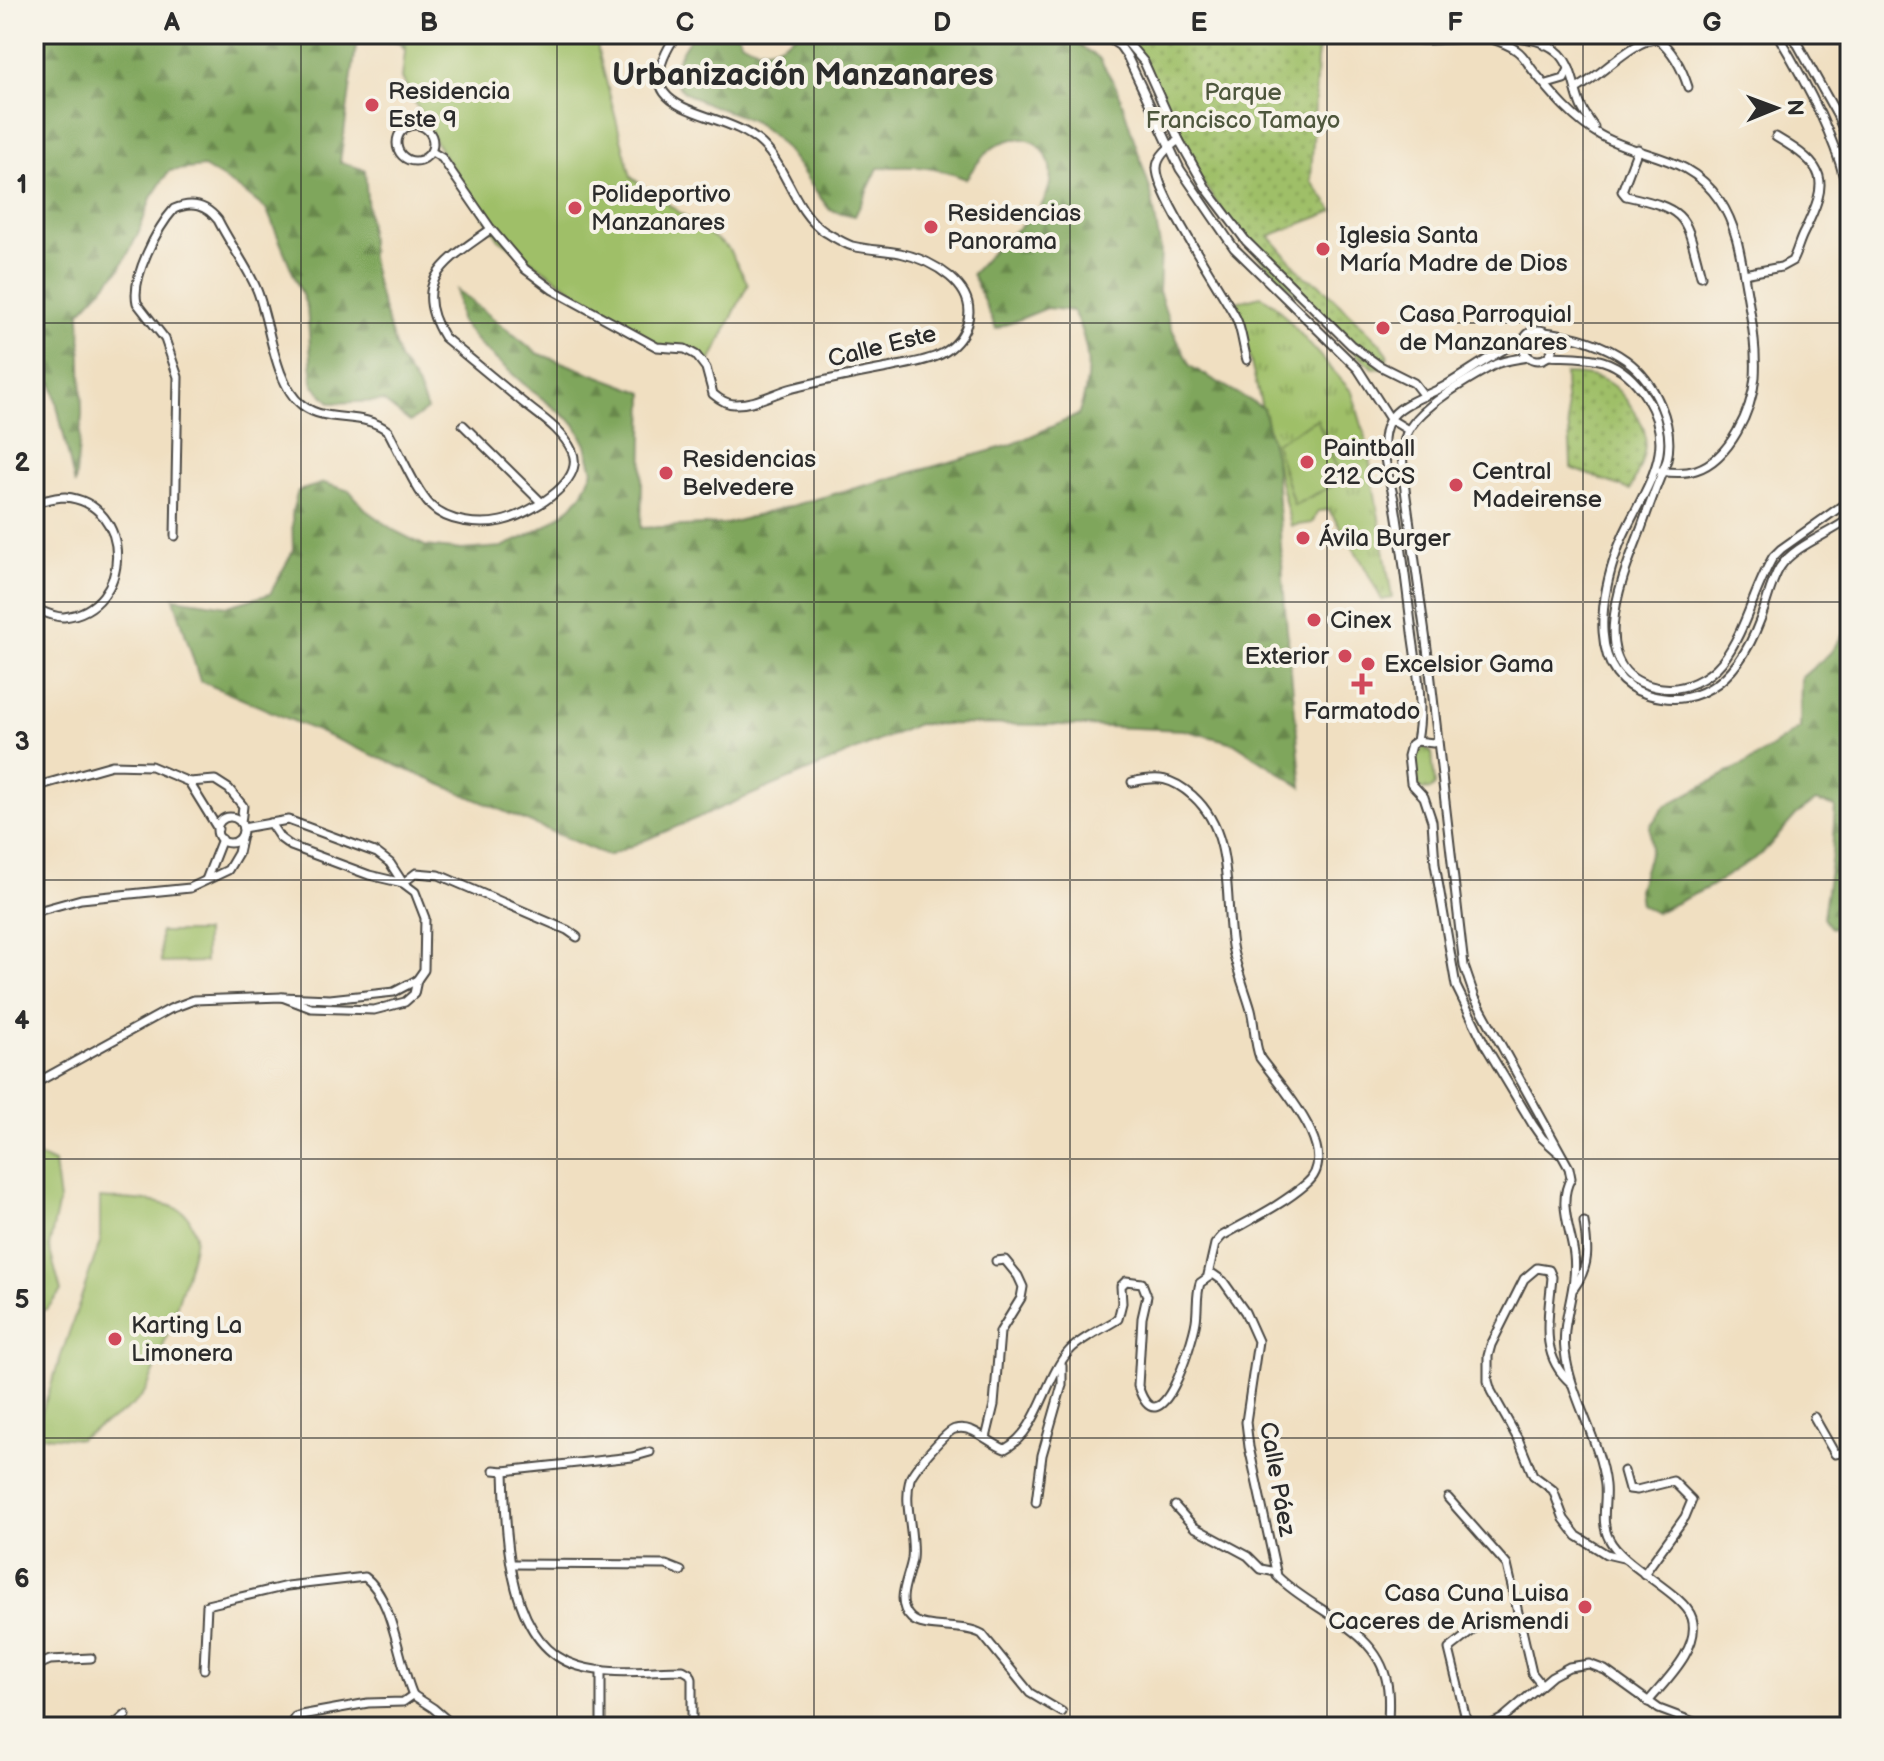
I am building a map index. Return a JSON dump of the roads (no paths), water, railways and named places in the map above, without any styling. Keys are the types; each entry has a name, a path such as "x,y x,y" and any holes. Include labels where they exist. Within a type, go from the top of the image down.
{"street":[{"name":"Calle Este","path":"432,152 442,158 491,229 525,269 553,290 657,347 685,349 696,355 706,368 713,394 733,405 757,401 791,389 931,359 946,353 959,342 969,318 968,307 963,291 952,277 915,257 856,247 826,232 809,218 761,144 731,126 682,108 666,97 659,83 660,67 664,53 677,34"},
{"path":"1102,34 1120,46 1127,56 1169,147 1197,196 1234,248 1358,369 1390,419 1408,430"},
{"path":"1120,34 1144,62 1179,140 1220,208 1272,268 1351,345 1380,366 1414,383 1430,404"},
{"path":"1390,34 1412,39 1517,38 1544,45 1557,52 1569,68 1581,108 1600,135"},
{"path":"1524,56 1529,47 1544,45 1551,34"},
{"path":"1777,34 1837,155 1845,181 1850,216"},
{"path":"1792,34 1850,145"},
{"path":"1489,38 1511,46 1524,56 1571,114 1600,135 1672,161 1712,190 1733,227 1755,347 1754,389 1747,410 1731,439 1707,464 1682,473 1658,471"},
{"path":"1576,89 1591,82 1639,44 1652,39 1658,39 1672,54 1681,66 1688,87"},
{"path":"1547,84 1564,79 1569,68"},
{"path":"412,125 423,127 434,140 432,152 417,162 405,159 398,149 398,136 412,125"},
{"path":"1744,274 1781,267 1792,261 1821,192 1819,173 1808,157 1776,137"},
{"path":"1179,140 1159,160 1159,179 1238,321 1247,360"},
{"path":"1638,149 1622,191 1626,196 1672,209 1682,217 1701,276"},
{"path":"175,536 178,377 169,347 137,303 135,295 140,271 163,221 174,209 189,204 210,210 257,290 289,390 301,404 324,415 362,418 379,424 388,431 430,505 450,517 469,522 499,522 541,502 567,483 574,468 573,452 557,431 444,337 432,307 432,283 439,269 491,229"},
{"path":"1417,741 1422,714 1420,692 1384,445 1390,419 1423,395 1440,389 1535,330 1579,337 1615,353 1636,370 1649,386 1665,416 1669,451 1618,548 1604,604 1604,647 1613,668 1623,680 1647,694 1668,699 1691,698 1721,681 1732,671 1750,642 1775,576 1786,560 1850,518"},
{"path":"1544,332 1552,340 1549,356"},
{"path":"1524,339 1523,350 1527,357"},
{"path":"1648,1702 1690,1645 1693,1627 1689,1612 1625,1558 1609,1539 1605,1527 1602,1473 1572,1385 1565,1338 1574,1288 1575,1257 1565,1209 1571,1178 1564,1157 1468,982 1460,944 1438,739 1404,482 1403,448 1408,430 1430,404 1495,365 1527,357 1539,361 1549,356 1591,358 1618,368 1637,385 1655,415 1660,433 1658,471 1621,580 1612,626 1617,657 1623,667 1646,684 1666,689 1696,683 1720,665 1743,627 1773,557 1850,500"},
{"path":"463,425 541,502"},
{"path":"34,503 64,497 89,505 113,531 117,565 104,597 84,610 62,617 34,608"},
{"path":"1438,739 1433,743 1417,741 1411,745 1408,756 1411,783 1426,803 1432,821 1435,864 1456,986 1485,1045 1533,1125 1542,1138 1564,1157"},
{"path":"34,787 112,765 151,766 189,782 215,780 229,789 243,806 238,853 228,870 216,878 190,888 81,899 34,912"},
{"path":"1062,1712 1030,1693 982,1634 973,1629 918,1623 911,1619 903,1605 912,1558 910,1478 947,1432 965,1428 1005,1449 1013,1444 1025,1431 1071,1350 1118,1319 1122,1303 1121,1286 1126,1281 1142,1283 1147,1296 1142,1318 1138,1386 1151,1404 1156,1407 1163,1404 1176,1382 1196,1321 1198,1291 1200,1283 1208,1275 1215,1244 1222,1236 1309,1183 1319,1164 1313,1132 1260,1058 1255,1046 1251,1009 1232,947 1224,854 1218,831 1207,809 1171,781 1156,777 1132,782"},
{"path":"189,782 222,839 206,880"},
{"path":"1419,792 1433,794 1442,788"},
{"path":"218,829 227,818 235,818 242,829"},
{"path":"222,839 233,843 242,829 288,820 307,825 377,853 390,863 403,883 415,892 425,918 424,970 417,980 414,994 405,1002 374,1010 311,1008 282,997"},
{"path":"270,823 280,838 291,846 369,875 403,883"},
{"path":"403,883 416,873 439,875 577,937"},
{"path":"34,1084 194,1000 330,999 394,992 417,980"},
{"path":"1574,1288 1588,1260 1584,1222"},
{"path":"986,1438 994,1405 1000,1332 1021,1298 1023,1287 1005,1260 996,1261"},
{"path":"1572,1385 1550,1353 1547,1337 1552,1277 1549,1270 1537,1268 1524,1279 1491,1345 1488,1381 1533,1475 1553,1490 1569,1527 1594,1548 1625,1558"},
{"name":"Calle Páez","path":"1208,1275 1219,1276 1223,1281 1252,1324 1258,1341 1246,1422 1276,1572 1283,1582 1352,1631 1371,1651 1380,1664 1388,1686 1388,1727"},
{"path":"1036,1502 1042,1455 1062,1385 1062,1364"},
{"path":"1814,1417 1835,1454 1850,1451"},
{"path":"494,1470 632,1457 650,1452"},
{"path":"504,1471 507,1536 512,1564 525,1613 540,1641 565,1662 601,1670 683,1670 692,1679 692,1727"},
{"path":"1624,1471 1629,1489 1637,1490 1673,1481 1692,1500 1685,1517 1644,1574"},
{"path":"1448,1498 1507,1565 1532,1673 1541,1684"},
{"path":"1175,1506 1194,1527 1248,1556 1261,1569 1276,1572"},
{"path":"512,1564 666,1565 681,1571"},
{"path":"204,1669 207,1605 287,1586 365,1577 376,1585 389,1614 398,1654 413,1695 455,1727"},
{"path":"1468,1727 1449,1649 1472,1631"},
{"path":"34,1667 50,1660 91,1658"},
{"path":"1486,1727 1503,1718 1541,1684 1569,1667 1589,1664 1605,1670 1659,1709 1707,1727"},
{"path":"601,1670 601,1727"},
{"path":"289,1727 295,1717 301,1715 368,1703 403,1702 413,1695"},
{"path":"112,1727 126,1715"}],"place":[{"name":"Residencia Este 9","path":"372,105"},
{"name":"Polideportivo Manzanares","path":"575,208"},
{"name":"Residencias Panorama","path":"931,227"},
{"name":"Iglesia Santa María Madre de Dios","path":"1323,249"},
{"name":"Casa Parroquial de Manzanares","path":"1383,328"},
{"name":"Paintball 212 CCS","path":"1307,462"},
{"name":"Residencias Belvedere","path":"666,473"},
{"name":"Central Madeirense","path":"1456,485"},
{"name":"Ávila Burger","path":"1303,538"},
{"name":"Cinex","path":"1314,620"},
{"name":"Exterior","path":"1345,656"},
{"name":"Excelsior Gama","path":"1368,664"},
{"name":"Farmatodo","path":"1362,684"},
{"name":"Karting La Limonera","path":"115,1339"},
{"name":"Casa Cuna Luisa Caceres de Arismendi","path":"1585,1607"}],"district":[{"name":"Urbanización Manzanares","path":"803,74"}],"park label":[{"name":"Parque Francisco Tamayo","path":"1243,106"}]}
